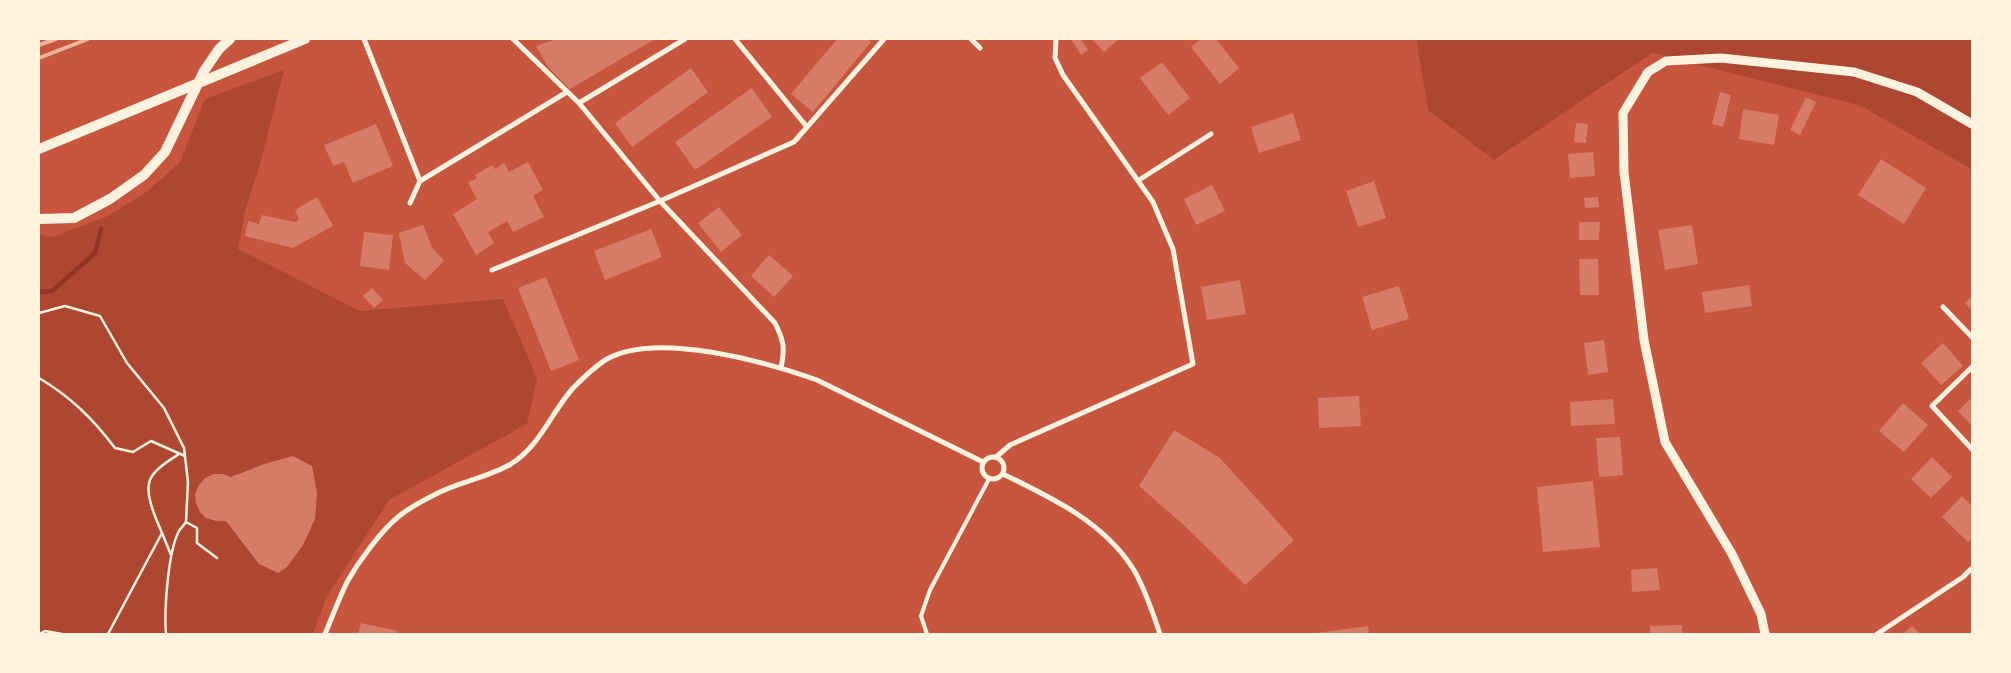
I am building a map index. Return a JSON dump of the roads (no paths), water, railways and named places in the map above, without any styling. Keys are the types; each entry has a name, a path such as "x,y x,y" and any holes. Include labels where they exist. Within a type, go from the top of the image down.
{"main road":[{"path":"39,219 74,218 110,200 144,175 165,152 204,71 218,49 230,39"},
{"path":"39,149 305,39"}],"street":[{"path":"364,39 420,181"},
{"path":"513,39 579,104 660,201 775,322 783,339 784,352 781,368"},
{"path":"579,104 685,39"},
{"path":"735,39 807,127"},
{"path":"492,270 660,201 794,142 884,39"},
{"path":"971,39 980,48"},
{"path":"996,457 1004,464 1003,474 999,478 989,479 982,472 983,462 986,458 996,457 1010,445 1193,364 1173,249 1153,202 1139,180 1062,75 1055,58 1056,39"},
{"path":"1764,634 1761,614 1732,554 1665,442 1644,340 1624,172 1623,114 1648,72 1666,60 1721,58 1854,72 1917,92 1972,124"},
{"path":"410,203 420,181 566,92"},
{"path":"1139,180 1211,134"},
{"path":"1943,307 1972,338"},
{"path":"325,634 348,582 369,549 398,517 435,494 511,464 530,448 572,389 591,371 608,358 641,348 678,349 743,357 817,380 983,462"},
{"path":"1972,367 1932,406 1972,449"},
{"path":"1003,474 1040,492 1086,519 1110,541 1133,568 1160,634"},
{"path":"1877,634 1964,577 1972,568"}],"lane":[{"path":"927,634 921,616 930,590 989,479"}],"waterway":[{"path":"39,292 52,291 95,253 101,229"}],"railway":[{"path":"39,45 56,39"},
{"path":"39,58 88,39"}]}
